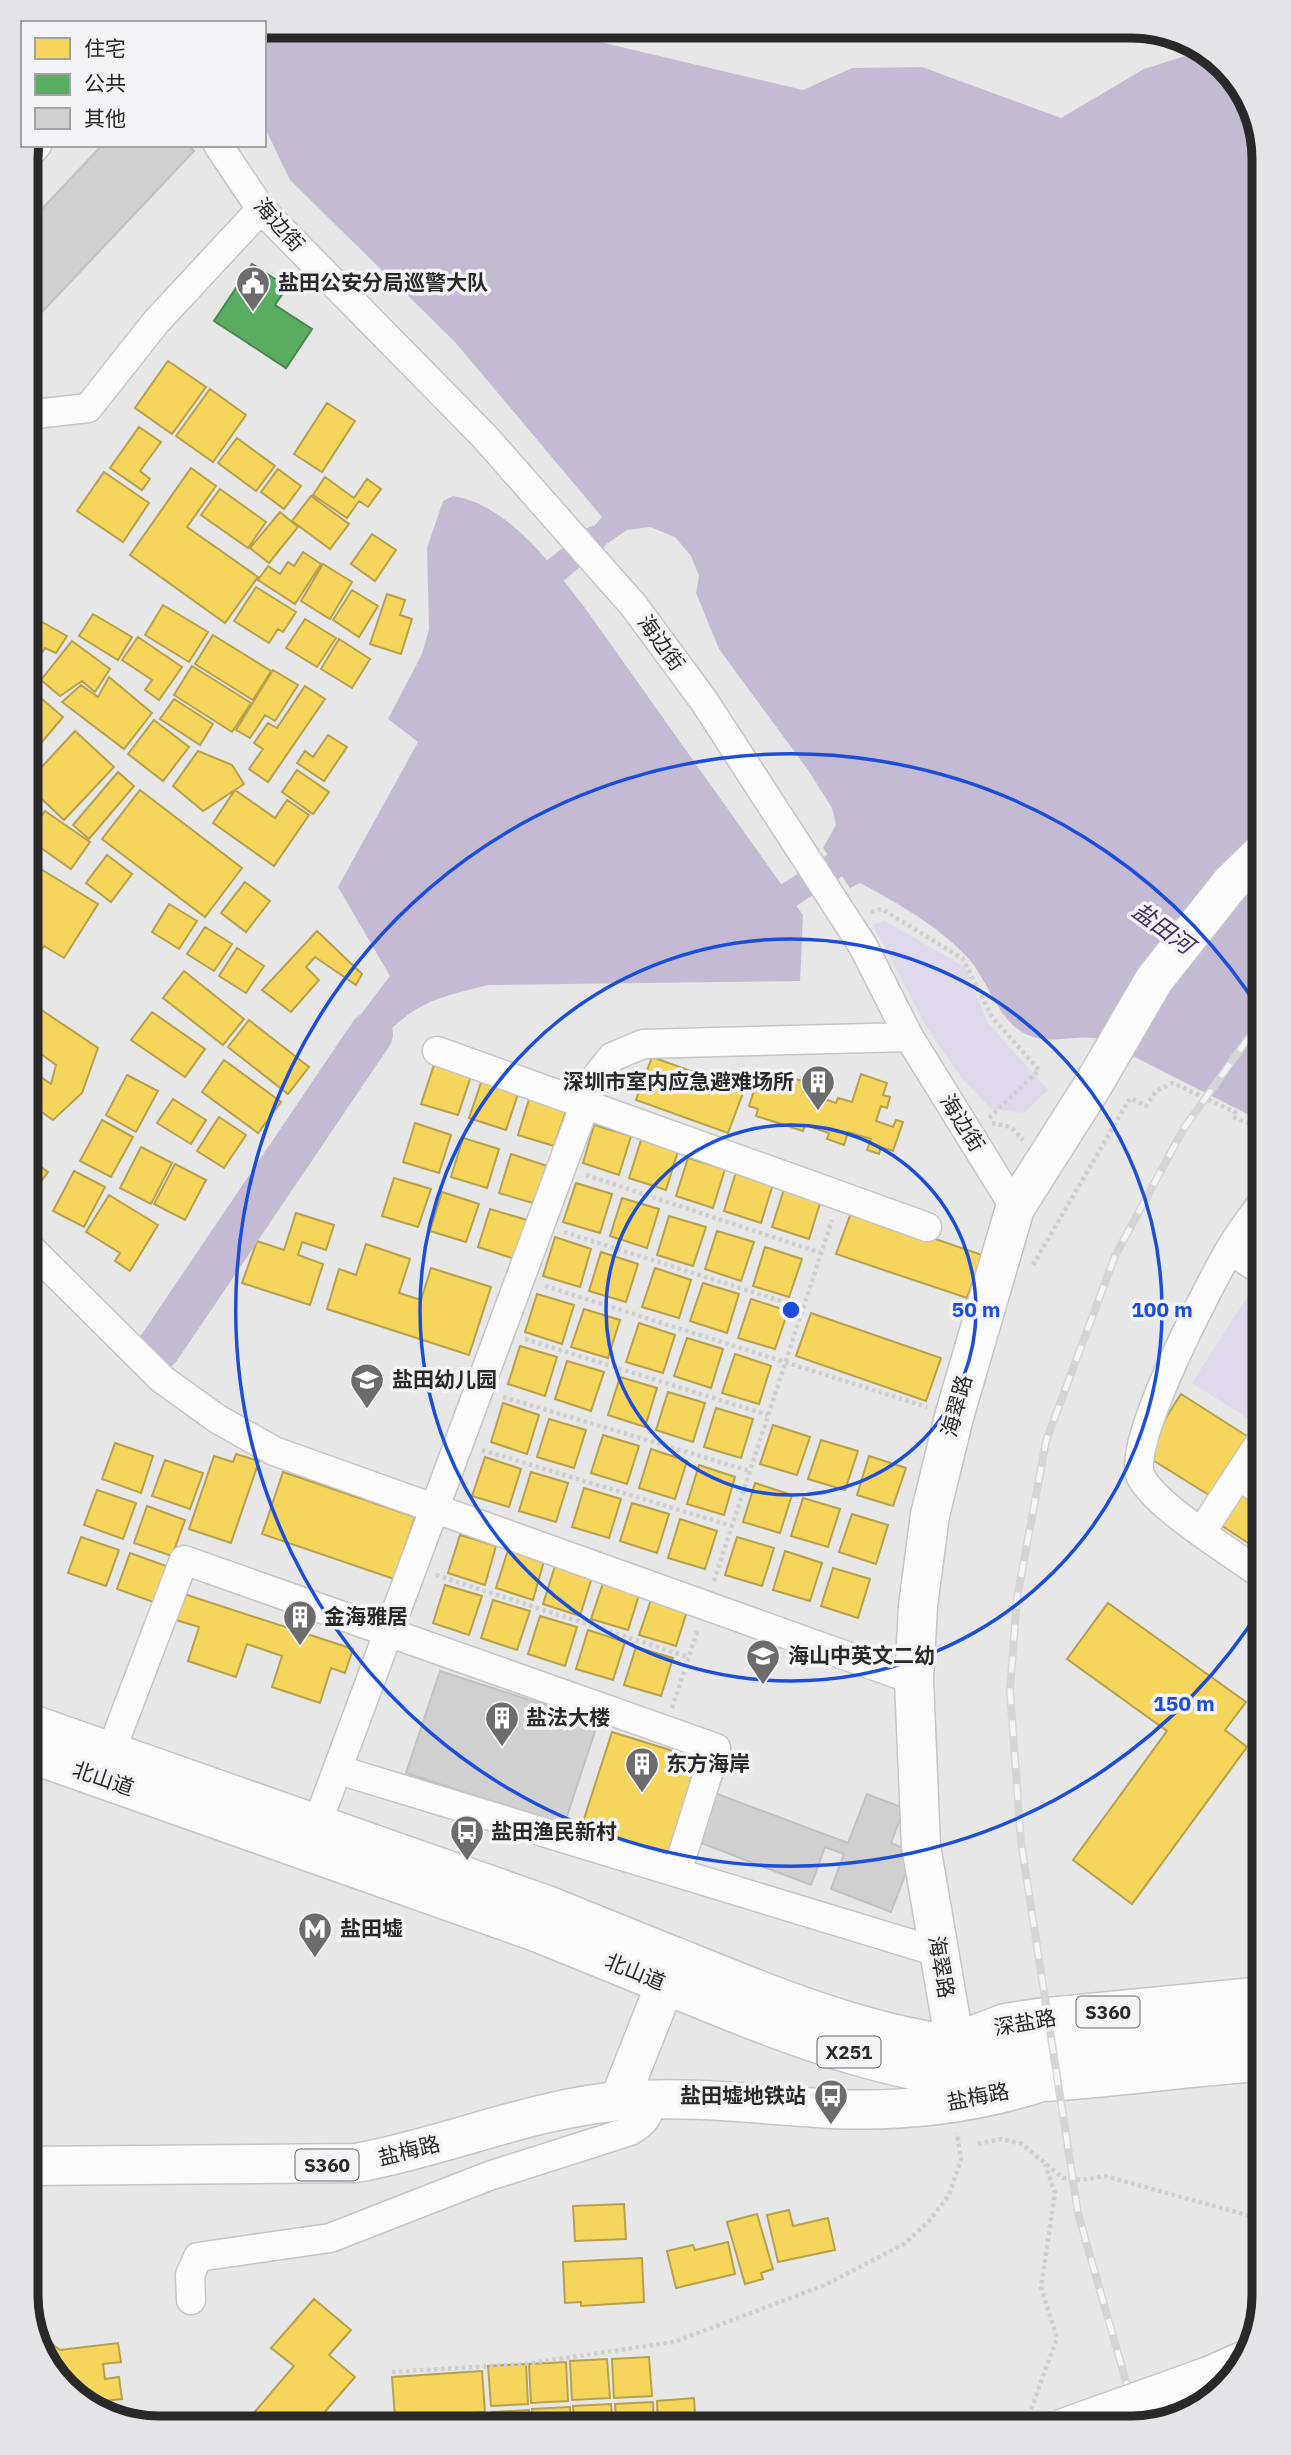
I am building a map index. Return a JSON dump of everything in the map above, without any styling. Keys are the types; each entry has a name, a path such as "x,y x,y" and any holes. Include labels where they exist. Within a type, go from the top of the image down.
{"main road":[{"name":"海翠路","path":"955,2043 921,1846 914,1680 918,1606 930,1515 954,1417 1015,1208 1093,1086 1154,981 1230,884 1252,862"},
{"name":"北山道","path":"38,1729 106,1765 536,1931 901,2035 999,2049 1046,2048 1252,2029"},
{"name":"北山道","path":"38,1754 106,1765 317,1824 547,1905 670,1970 736,2014 899,2065 959,2077 1042,2082 1252,2063"},
{"path":"635,2100 670,1970"},
{"name":"深盐路","path":"955,2043 1006,2023 1252,1998"},
{"path":"1160,2037 1252,2002"},
{"name":"盐梅路","path":"38,2166 356,2163 399,2156 576,2106 635,2100 724,2100 835,2109 953,2104 1042,2082"},
{"path":"1097,2416 1228,2367"}],"street":[{"name":"海边街","path":"220,147 261,209 484,436 602,568 704,701 863,946 909,1037 1015,1208"},
{"path":"39,414 88,408 156,322 261,209"},
{"path":"317,1824 340,1770 433,1509 594,1080 612,1057 643,1044 909,1037"},
{"path":"437,1051 927,1227"},
{"path":"1252,1218 1230,1250 1164,1381 1144,1436 1139,1461 1140,1476 1155,1497 1252,1568"},
{"path":"1230,1250 1252,1264"},
{"path":"38,1256 162,1379 216,1418 274,1451 914,1680"},
{"path":"1202,1531 1252,1455"},
{"path":"1238,1476 1252,1485"},
{"path":"106,1765 184,1560 716,1748 677,1872"},
{"path":"340,1770 938,1952"},
{"path":"191,2300 190,2274 198,2256 330,2238 489,2176 630,2131 643,2123 650,2112 635,2100"}],"path":[{"path":"882,909 963,959 992,1017 1039,1070 986,1121"},
{"path":"1029,1273 1130,1098 1146,1106 1156,1091 1173,1083 1235,1112 1233,1117 1252,1125"},
{"path":"561,1166 821,1253"},
{"path":"665,1730 840,1196"},
{"path":"539,1224 803,1308"},
{"path":"519,1278 786,1360 954,1417"},
{"path":"499,1331 768,1415"},
{"path":"478,1389 750,1471"},
{"path":"458,1443 732,1526"},
{"path":"413,1567 688,1657"},
{"path":"392,2372 524,2364 674,2342 825,2285 904,2244 929,2221 949,2195 961,2161 953,2104"},
{"path":"978,2144 1001,2139 1022,2144 1063,2178 1083,2180 1105,2176 1252,2216"},
{"path":"1029,2416 1056,2338 1041,2287 1055,2193 1045,2163"}],"shaded area":[{"path":"1060,39 1108,39 1094,42"},
{"path":"885,921 965,967 988,1023 1048,1090 1024,1113 991,1109 962,1079 926,1026 873,925"},
{"path":"1252,1289 1252,1421 1192,1383"}],"water":[{"name":"盐田河","path":"266,38 585,38 803,90 852,68 922,67 1061,118 1144,69 1191,54 1217,74 1243,113 1250,136 1252,160 1252,1116 1097,1038 1044,1039 1017,1029 1000,1010 974,965 942,934 860,883 850,888 823,848 836,825 832,808 808,770 719,649 696,593 699,576 691,556 675,537 650,527 627,530 602,547 589,532 602,517 455,342 290,180 266,130"},
{"path":"453,496 493,511 511,524 543,556 585,608 803,915 800,981 488,985 441,998 417,1009 379,1041 355,1022 390,976 338,887 418,742 388,719 422,654 429,629 427,548 443,501"}],"building: 住宅":[{"path":"168,361 206,387 172,434 135,408"},
{"path":"210,389 246,415 213,462 176,436"},
{"path":"327,403 355,421 322,472 294,454"},
{"path":"139,427 161,442 140,471 150,479 142,490 110,468"},
{"path":"237,438 275,466 256,491 218,463"},
{"path":"191,468 216,486 187,527 258,577 225,623 130,555"},
{"path":"278,469 301,486 284,509 261,492"},
{"path":"104,472 149,503 123,542 77,511"},
{"path":"325,477 354,498 367,479 381,489 368,507 359,501 347,518 313,495"},
{"path":"220,489 266,522 248,548 201,515"},
{"path":"311,496 349,524 330,549 292,521"},
{"path":"280,512 298,527 269,563 250,548"},
{"path":"372,534 396,550 375,581 351,564"},
{"path":"303,552 321,564 295,604 258,580 268,566 280,574 288,562 294,566"},
{"path":"323,564 352,582 330,619 301,601"},
{"path":"256,587 296,612 283,632 278,629 269,643 234,621"},
{"path":"352,590 378,606 359,637 333,620"},
{"path":"387,594 405,600 400,615 412,619 401,654 370,644"},
{"path":"163,605 208,632 189,662 145,635"},
{"path":"93,614 132,637 118,660 79,636"},
{"path":"305,619 336,638 317,667 286,648"},
{"path":"39,620 67,636 56,653 45,648 39,658"},
{"path":"213,635 271,671 253,700 195,664"},
{"path":"138,637 182,667 159,700 145,690 152,680 122,660"},
{"path":"339,639 370,659 352,688 321,669"},
{"path":"72,641 110,669 95,692 82,681 60,696 41,680"},
{"path":"192,666 251,703 232,732 174,695"},
{"path":"273,670 298,685 275,721 265,715 250,738 236,730"},
{"path":"109,677 152,713 124,749 62,702 81,685 98,697"},
{"path":"305,686 325,699 268,782 249,769 263,749 254,743 268,723 277,728"},
{"path":"39,696 63,717 42,742 39,739"},
{"path":"174,699 213,724 200,745 160,719"},
{"path":"154,720 189,747 163,781 128,754"},
{"path":"75,731 114,767 64,820 39,796 39,770"},
{"path":"328,735 347,747 324,781 297,763 305,751 313,757"},
{"path":"198,751 232,765 244,784 203,811 173,786"},
{"path":"297,770 329,792 313,814 282,792"},
{"path":"118,772 134,786 89,839 73,825"},
{"path":"140,790 242,868 205,917 102,839"},
{"path":"235,790 275,818 287,800 309,815 274,866 213,823"},
{"path":"45,811 90,842 71,869 39,846 39,820"},
{"path":"107,855 132,874 111,902 86,883"},
{"path":"39,868 98,904 64,958 44,946 39,954"},
{"path":"245,882 270,901 246,932 221,913"},
{"path":"169,904 197,921 179,949 152,932"},
{"path":"205,927 232,944 214,971 187,954"},
{"path":"317,931 362,974 356,985 315,957 306,967 319,980 291,1012 262,990"},
{"path":"237,948 264,966 246,993 219,976"},
{"path":"184,971 244,1019 223,1045 163,998"},
{"path":"40,1009 98,1048 82,1093 53,1120 39,1110 39,1076 51,1084 56,1065 39,1052"},
{"path":"152,1012 205,1049 185,1077 131,1040"},
{"path":"249,1020 309,1067 288,1094 228,1047"},
{"path":"652,1057 744,1090 728,1133 636,1100"},
{"path":"224,1060 281,1102 258,1133 202,1092"},
{"path":"434,1065 471,1076 458,1115 421,1104"},
{"name":"深圳市室内应急避难场所","path":"778,1073 808,1083 804,1092 836,1103 838,1098 852,1102 861,1074 887,1083 883,1095 890,1097 887,1108 881,1106 876,1121 893,1127 896,1120 903,1122 893,1151 881,1147 879,1154 867,1150 871,1139 848,1132 844,1145 827,1139 829,1133 805,1125 803,1131 756,1116 758,1109 749,1106 759,1074 776,1080"},
{"path":"127,1075 158,1091 136,1132 106,1115"},
{"path":"482,1080 519,1091 506,1130 469,1118"},
{"path":"530,1096 567,1108 554,1146 518,1135"},
{"path":"173,1099 206,1120 191,1144 157,1123"},
{"path":"219,1117 246,1135 224,1168 197,1151"},
{"path":"102,1120 133,1137 111,1177 80,1161"},
{"path":"415,1123 451,1135 439,1173 403,1162"},
{"path":"594,1125 631,1136 619,1175 583,1163"},
{"path":"463,1138 499,1149 487,1188 451,1177"},
{"path":"641,1140 678,1151 666,1190 629,1178"},
{"path":"141,1147 172,1163 151,1204 120,1188"},
{"path":"511,1154 547,1166 536,1204 499,1193"},
{"path":"688,1158 725,1169 713,1208 676,1196"},
{"path":"175,1164 206,1180 185,1220 154,1204"},
{"path":"39,1165 48,1172 39,1185"},
{"path":"74,1171 105,1187 84,1227 53,1211"},
{"path":"736,1172 773,1184 761,1223 724,1211"},
{"path":"394,1178 431,1189 418,1227 382,1216"},
{"path":"576,1183 612,1194 600,1233 563,1222"},
{"path":"784,1189 821,1200 809,1239 772,1227"},
{"path":"442,1192 479,1204 466,1242 430,1231"},
{"path":"109,1195 158,1225 130,1271 115,1261 120,1253 86,1232"},
{"path":"622,1198 659,1209 647,1248 610,1236"},
{"path":"490,1209 527,1220 515,1259 478,1247"},
{"path":"852,1210 982,1255 967,1298 836,1254"},
{"path":"296,1213 334,1225 326,1250 302,1242 298,1255 323,1264 310,1305 242,1283 257,1241 284,1250"},
{"path":"669,1216 706,1227 693,1266 657,1255"},
{"path":"1252,1226 1252,1249 1240,1241"},
{"path":"717,1231 754,1242 741,1281 705,1269"},
{"path":"555,1237 591,1249 580,1287 543,1276"},
{"path":"366,1244 410,1259 399,1293 421,1300 431,1268 491,1287 469,1355 327,1309 339,1269 356,1275"},
{"path":"765,1247 802,1259 789,1297 753,1286"},
{"path":"601,1252 638,1264 626,1302 589,1291"},
{"path":"655,1268 691,1280 679,1318 642,1307"},
{"path":"703,1283 739,1294 727,1333 690,1321"},
{"path":"537,1294 574,1305 562,1344 525,1332"},
{"path":"751,1299 788,1311 775,1349 738,1338"},
{"path":"584,1309 620,1320 608,1358 571,1347"},
{"path":"811,1313 941,1358 926,1401 796,1356"},
{"path":"639,1323 675,1335 663,1373 626,1362"},
{"path":"687,1338 723,1349 711,1388 674,1376"},
{"path":"520,1346 557,1357 545,1396 508,1384"},
{"path":"735,1354 771,1366 759,1404 722,1393"},
{"path":"567,1361 604,1372 591,1411 555,1399"},
{"path":"620,1377 657,1388 645,1427 608,1415"},
{"path":"668,1392 705,1403 693,1442 656,1430"},
{"path":"1181,1394 1250,1438 1212,1497 1143,1454"},
{"path":"503,1403 539,1415 527,1454 491,1442"},
{"path":"716,1408 753,1419 741,1458 704,1447"},
{"path":"549,1419 586,1430 574,1468 537,1457"},
{"path":"773,1425 810,1437 797,1475 760,1464"},
{"path":"603,1435 639,1446 627,1484 591,1473"},
{"path":"821,1440 858,1451 845,1490 808,1479"},
{"path":"115,1443 153,1456 141,1493 102,1479"},
{"path":"651,1449 687,1461 675,1499 639,1488"},
{"path":"236,1454 259,1461 231,1543 189,1529 214,1456 233,1462"},
{"path":"869,1456 906,1468 893,1506 857,1495"},
{"path":"485,1457 521,1469 509,1507 472,1496"},
{"path":"165,1460 203,1473 190,1509 152,1496"},
{"path":"699,1465 735,1477 724,1515 687,1504"},
{"path":"283,1472 415,1517 394,1579 262,1534"},
{"path":"531,1472 568,1483 556,1522 519,1511"},
{"path":"755,1483 792,1495 780,1533 743,1522"},
{"path":"584,1488 621,1499 609,1538 572,1527"},
{"path":"97,1490 136,1503 123,1539 84,1525"},
{"path":"1241,1490 1252,1497 1252,1546 1219,1524"},
{"path":"803,1498 840,1509 828,1547 791,1536"},
{"path":"632,1503 669,1514 657,1553 620,1541"},
{"path":"147,1506 185,1520 172,1556 134,1543"},
{"path":"852,1514 888,1525 876,1564 839,1552"},
{"path":"680,1519 717,1531 705,1569 668,1558"},
{"path":"460,1535 496,1546 485,1585 448,1573"},
{"path":"81,1537 119,1550 106,1586 68,1573"},
{"path":"737,1537 774,1548 762,1586 725,1575"},
{"path":"508,1550 544,1561 533,1600 496,1588"},
{"path":"785,1551 822,1563 810,1601 773,1590"},
{"path":"130,1553 169,1567 156,1603 117,1589"},
{"path":"555,1566 592,1577 580,1616 543,1604"},
{"path":"833,1568 870,1579 858,1618 821,1606"},
{"path":"604,1580 640,1592 628,1630 591,1619"},
{"path":"445,1585 482,1596 469,1635 433,1623"},
{"name":"金海雅居","path":"184,1594 353,1649 345,1673 331,1668 320,1703 272,1687 282,1656 247,1644 236,1677 188,1661 199,1627 176,1620"},
{"path":"652,1597 688,1608 676,1646 639,1635"},
{"path":"493,1600 530,1611 517,1650 481,1638"},
{"path":"1108,1603 1246,1702 1225,1730 1247,1747 1132,1904 1073,1860 1167,1731 1067,1659"},
{"path":"540,1616 577,1627 565,1666 528,1654"},
{"path":"588,1630 625,1642 613,1680 576,1669"},
{"path":"636,1647 673,1658 661,1696 624,1685"},
{"name":"东方海岸","path":"612,1732 702,1760 672,1856 581,1828"},
{"path":"624,2204 626,2239 575,2241 573,2206"},
{"path":"789,2210 793,2226 828,2218 835,2250 778,2262 767,2215"},
{"path":"757,2214 773,2269 761,2273 763,2279 745,2284 727,2222"},
{"path":"728,2242 735,2274 676,2288 667,2251 693,2245 695,2250"},
{"path":"642,2258 644,2302 581,2306 581,2302 565,2303 563,2262"},
{"path":"314,2299 351,2330 329,2355 355,2377 321,2416 285,2416 282,2413 279,2416 240,2416 252,2415 294,2366 271,2348"},
{"path":"48,2340 60,2350 118,2343 121,2362 103,2364 105,2379 119,2377 122,2399 101,2401 82,2388 64,2369"},
{"path":"649,2357 652,2396 614,2398 612,2359"},
{"path":"607,2359 610,2398 572,2400 570,2361"},
{"path":"566,2362 568,2401 531,2403 529,2364"},
{"path":"526,2364 528,2404 491,2406 488,2366"},
{"path":"482,2371 485,2412 395,2416 392,2377"},
{"path":"694,2398 695,2416 658,2416 657,2401"},
{"path":"653,2402 654,2416 616,2416 615,2404"},
{"path":"611,2404 612,2416 574,2416 573,2406"},
{"path":"570,2407 570,2416 533,2416 532,2409"},
{"path":"529,2410 529,2416 492,2416 492,2412"}],"building: 公共":[{"name":"盐田公安分局巡警大队","path":"252,264 287,287 275,305 312,329 286,368 214,321"}],"building: 其他":[{"path":"100,147 190,147 194,151 39,315 39,212"},
{"name":"盐法大楼","path":"440,1671 598,1722 564,1825 406,1773"},
{"path":"712,1792 848,1843 867,1794 904,1808 891,1843 914,1852 891,1912 831,1889 844,1854 825,1847 811,1885 693,1840"}],"waterway":[{"path":"556,570 594,539"},
{"path":"789,895 834,866"},
{"path":"159,1348 371,1034"}],"railway":[{"path":"1136,2416 1078,2213 1021,1842 1010,1690 1017,1598 1046,1441 1115,1256 1184,1128 1252,1033"}],"place":[{"name":"盐田公安分局巡警大队","path":"253,313"},
{"name":"深圳市室内应急避难场所","path":"818,1112"},
{"name":"盐田幼儿园","path":"367,1410"},
{"name":"金海雅居","path":"300,1647"},
{"name":"海山中英文二幼","path":"763,1686"},
{"name":"盐法大楼","path":"502,1748"},
{"name":"东方海岸","path":"642,1794"},
{"name":"盐田渔民新村","path":"467,1862"},
{"name":"盐田墟","path":"315,1959"},
{"name":"盐田墟地铁站","path":"831,2126"}]}
